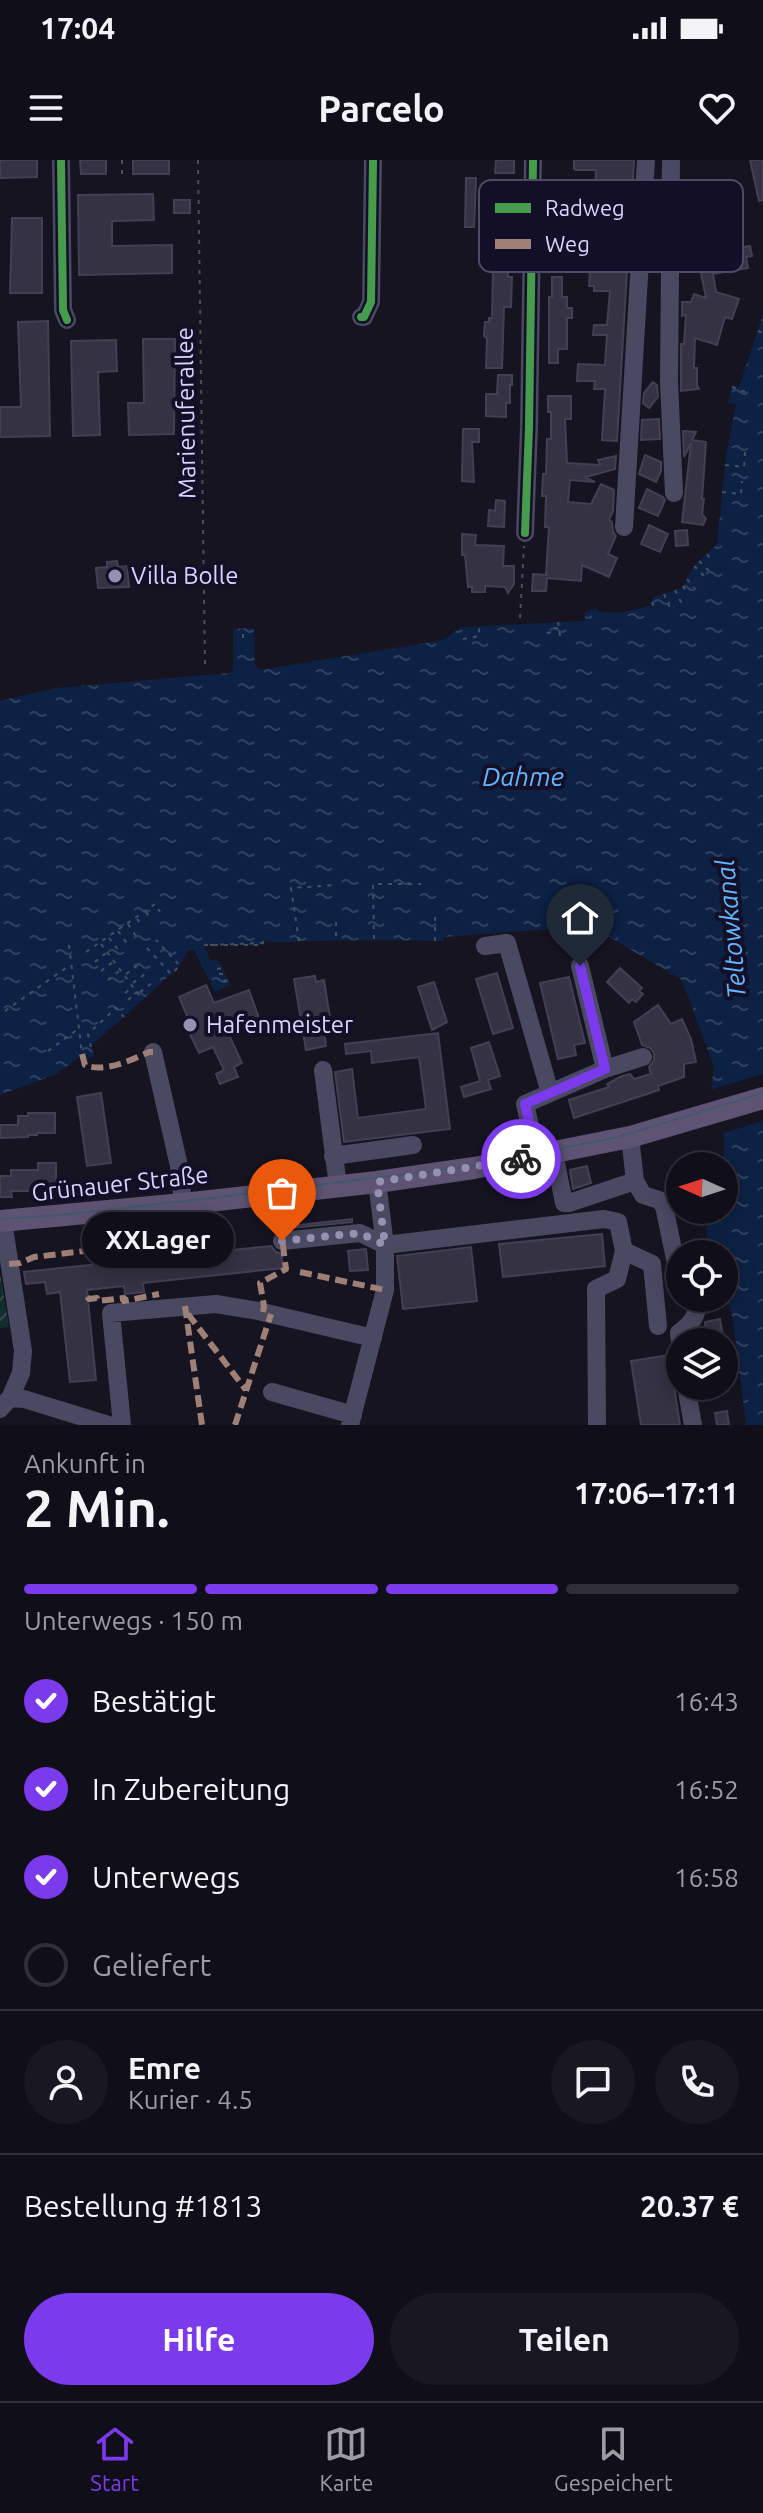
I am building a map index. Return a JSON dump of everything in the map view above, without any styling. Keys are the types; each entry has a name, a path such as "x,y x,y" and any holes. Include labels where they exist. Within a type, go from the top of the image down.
{"main road":[{"name":"Grünauer Straße","path":"2,1221 377,1182 630,1137 763,1098"}],"street":[{"path":"61,160 63,310 67,320"},
{"path":"361,317 364,317 371,302 373,160"},
{"path":"533,160 533,180"},
{"path":"645,180 646,160"},
{"path":"671,160 671,180"},
{"path":"525,533 531,272"},
{"path":"624,527 639,272"},
{"path":"670,272 669,382 674,493"},
{"path":"485,946 507,943 550,1093"},
{"path":"580,966 605,1069"},
{"path":"153,1052 179,1166 183,1204"},
{"path":"635,1181 564,1203 525,1104 605,1069 643,1057"},
{"path":"323,1070 338,1186"},
{"path":"630,1137 635,1181 643,1195 659,1200 664,1206 671,1240"},
{"path":"333,1156 413,1145"},
{"path":"272,1392 351,1420 385,1290 385,1245 377,1182"},
{"path":"282,1241 360,1233 385,1245 604,1219 620,1225 624,1251 617,1279 596,1289 597,1425"},
{"path":"2,1221 23,1351 21,1373 5,1403"},
{"path":"624,1251 652,1264 658,1326"},
{"path":"122,1425 111,1313 216,1304 373,1338"},
{"path":"686,1328 698,1312"},
{"path":"5,1403 24,1399 109,1425"},
{"path":"689,1400 693,1425"}],"path":[{"path":"122,160 122,180"},
{"path":"758,331 763,333"},
{"path":"732,387 745,392"},
{"path":"725,465 744,467 745,452"},
{"path":"722,492 741,494 742,481"},
{"path":"520,618 525,533"},
{"path":"707,554 713,562"},
{"path":"699,561 710,572"},
{"path":"694,566 704,576"},
{"path":"687,579 694,588"},
{"path":"683,586 688,595"},
{"path":"675,590 682,604"},
{"path":"664,594 670,608"},
{"path":"652,602 655,609"},
{"path":"558,622 561,642"},
{"path":"463,639 479,636 479,626"},
{"path":"243,628 243,638"},
{"path":"547,633 559,628"},
{"path":"374,939 373,884 421,884"},
{"path":"299,941 291,888 336,885"},
{"path":"86,952 155,904 160,912"},
{"path":"145,911 151,920"},
{"path":"435,917 435,941"},
{"path":"136,918 142,925"},
{"path":"336,922 336,941"},
{"path":"127,924 137,938"},
{"path":"118,930 128,945"},
{"path":"108,937 119,951"},
{"path":"240,937 241,943"},
{"path":"221,938 221,943"},
{"path":"230,943 231,938"},
{"path":"250,938 250,943"},
{"path":"147,948 171,974 180,966 156,940"},
{"path":"204,945 211,942 261,941 250,943 211,942"},
{"path":"100,943 142,999"},
{"path":"69,945 82,1054"},
{"path":"95,962 107,952"},
{"path":"101,971 114,961"},
{"path":"5,1011 71,964"},
{"path":"125,975 138,965"},
{"path":"217,969 222,968"},
{"path":"108,980 120,970"},
{"path":"125,993 145,974"},
{"path":"219,974 225,974"},
{"path":"128,1000 152,983"},
{"path":"91,1047 88,1034 116,1008 124,1017"},
{"path":"48,1051 79,1029"},
{"path":"128,1251 128,1256"}],"green space":[{"path":"0,1272 9,1327 0,1328"}],"water":[{"name":"Dahme","path":"763,315 763,1425 746,1425 738,1360 738,1328 734,1328 731,1312 738,1312 738,1240 707,1240 707,1224 738,1224 738,1152 724,1152 724,1136 711,1090 714,1067 682,980 591,926 560,928 551,933 549,929 444,937 443,941 264,941 263,945 204,945 210,960 219,961 230,985 215,992 194,950 188,950 180,966 91,1046 94,1056 86,1059 84,1053 57,1074 0,1095 0,701 56,688 229,673 233,670 233,629 254,628 255,665 260,670 443,640 462,627 584,621 586,612 596,608 600,612 619,613 650,606 654,597 682,588 694,566 717,544 726,456 736,404 728,403 732,385 739,387"}],"pier":[{"path":"763,1074 763,1121 720,1134 707,1091"}],"building":[{"path":"0,160 37,160 37,177 0,178"},
{"path":"80,160 106,160 106,174 81,174"},
{"path":"133,160 169,160 169,174 133,174"},
{"path":"496,160 514,160 514,173 495,173"},
{"path":"574,160 634,160 633,180 596,180 596,170 574,169"},
{"path":"750,160 763,160 763,200 759,201"},
{"path":"466,178 476,178 474,227 465,227"},
{"path":"153,194 154,220 112,221 112,246 172,245 172,273 79,275 78,195"},
{"path":"174,200 190,200 190,213 174,213"},
{"path":"12,218 42,218 42,293 10,293"},
{"path":"750,246 752,256 746,257 748,268 743,269 743,247"},
{"path":"493,272 508,272 508,277 512,277 511,307 504,307 502,368 486,368 485,322 492,318"},
{"path":"590,272 627,272 617,441 602,440 605,389 594,389 595,381 577,381 578,364 605,365 607,335 593,335 594,325 607,325 610,291 594,291 594,286 589,286"},
{"path":"701,272 725,272 713,274 716,292 739,299 732,319 725,317 717,345 695,338 694,368 697,368 699,389 681,391 681,344 684,344 686,315 682,316 682,302 691,302 694,294 706,298"},
{"path":"552,277 562,277 562,297 567,297 567,308 572,308 572,318 567,318 567,349 558,349 558,363 549,363"},
{"path":"48,321 50,436 0,437 0,407 21,407 18,322"},
{"path":"143,339 175,339 174,434 129,435 128,403 144,403"},
{"path":"116,340 117,371 98,372 100,435 73,436 71,341"},
{"path":"498,375 512,375 506,417 486,416 486,394 497,394"},
{"path":"653,382 657,385 658,397 649,408 643,403 644,393"},
{"path":"548,396 571,396 571,419 565,419 567,463 600,465 598,460 616,456 615,469 586,477 595,482 570,480 568,502 591,504 601,484 614,490 613,511 609,520 616,536 608,554 617,558 609,577 582,565 581,581 547,578 546,591 532,591 533,574 546,575 549,527 545,527 546,496 542,496 547,439 551,439"},
{"path":"659,419 660,439 641,440 642,420"},
{"path":"463,429 479,429 479,442 472,442 474,482 462,481"},
{"path":"683,431 696,432 692,440 706,442 702,514 706,519 703,525 682,522 691,443 684,457"},
{"path":"645,455 661,462 656,482 639,474"},
{"path":"647,489 665,500 658,516 639,508"},
{"path":"496,500 505,501 504,527 488,526 489,510 495,511"},
{"path":"649,525 668,534 660,552 641,544"},
{"path":"687,530 688,545 676,546 675,531"},
{"path":"462,534 476,535 475,545 504,546 503,566 514,566 514,584 508,593 505,587 485,586 485,592 472,592 472,587 468,587"},
{"name":"Villa Bolle","path":"117,561 118,567 127,566 129,587 98,588 96,568 107,567 107,562"},
{"path":"620,968 642,988 639,991 643,994 636,1002 632,999 629,1003 607,982"},
{"path":"497,973 513,1028 493,1034 476,979"},
{"path":"315,976 316,982 324,980 332,1030 324,1031 326,1046 306,1050 294,979"},
{"path":"569,977 585,1043 574,1045 576,1055 558,1059 540,983"},
{"path":"434,982 447,1022 432,1030 418,987"},
{"path":"206,985 214,1003 249,990 261,1024 229,1035 242,1063 234,1067 238,1077 220,1084 216,1074 224,1070 213,1047 199,1053 179,997"},
{"path":"658,1005 671,1024 682,1019 696,1062 684,1064 684,1077 658,1086 659,1090 574,1118 569,1100 609,1087 607,1084 620,1077 630,1074 634,1079 651,1074 649,1067 654,1053 642,1045 634,1022"},
{"path":"438,1033 450,1129 344,1142 335,1072 352,1069 358,1118 426,1109 419,1057 372,1063 371,1051 346,1054 345,1044"},
{"path":"489,1042 500,1076 488,1080 491,1089 464,1097 461,1087 480,1081 471,1048"},
{"path":"101,1093 111,1163 87,1166 77,1097"},
{"path":"28,1113 55,1113 55,1133 0,1138 0,1125 18,1125 18,1116 28,1116"},
{"path":"38,1163 56,1163 56,1186 38,1186 38,1191 11,1191 12,1197 0,1197 0,1176 11,1176 11,1170 38,1170"},
{"path":"587,1166 591,1183 573,1189 570,1170"},
{"path":"352,1219 352,1222 282,1229 282,1227"},
{"path":"602,1234 605,1266 503,1277 499,1244"},
{"path":"271,1246 281,1253 283,1268 143,1283 144,1292 125,1294 124,1286 87,1290 96,1380 70,1382 60,1292 47,1294 45,1282 26,1284 24,1272"},
{"path":"471,1247 477,1301 403,1309 397,1256"},
{"path":"366,1249 368,1270 350,1271 348,1251"},
{"path":"720,1319 722,1328 706,1328 705,1322"},
{"path":"666,1355 666,1400 676,1400 680,1425 641,1425 631,1361"},
{"path":"727,1411 729,1425 717,1425 715,1413"}],"tram line":[{"path":"0,1219 61,1215 473,1166 618,1137 763,1093"}],"marked path":[{"path":"82,1054 85,1065 101,1067 153,1052"},
{"path":"263,1312 260,1283 286,1269 278,1207"},
{"path":"125,1223 128,1251"},
{"path":"9,1264 34,1257 127,1246"},
{"path":"300,1272 385,1290"},
{"path":"87,1297 97,1298 98,1301 124,1298 124,1301 159,1294"},
{"path":"185,1306 202,1425"},
{"path":"188,1314 246,1390"},
{"path":"235,1425 271,1314"}],"cycle path":[{"path":"61,160 63,310 67,320"},
{"path":"361,317 364,317 371,302 373,160"},
{"path":"533,160 533,180"},
{"path":"525,533 531,272"}],"way so far":[{"path":"282,1241 360,1233 385,1245 377,1182 521,1159"}],"place":[{"name":"Villa Bolle","path":"115,576"},
{"name":"Hafenmeister","path":"190,1025"},
{"name":"XXLager","path":"282,1241"}],"route":[{"path":"521,1159 537,1156 525,1104 605,1069 580,966"}],"water label":[{"name":"Teltowkanal","path":"731,929"}]}
